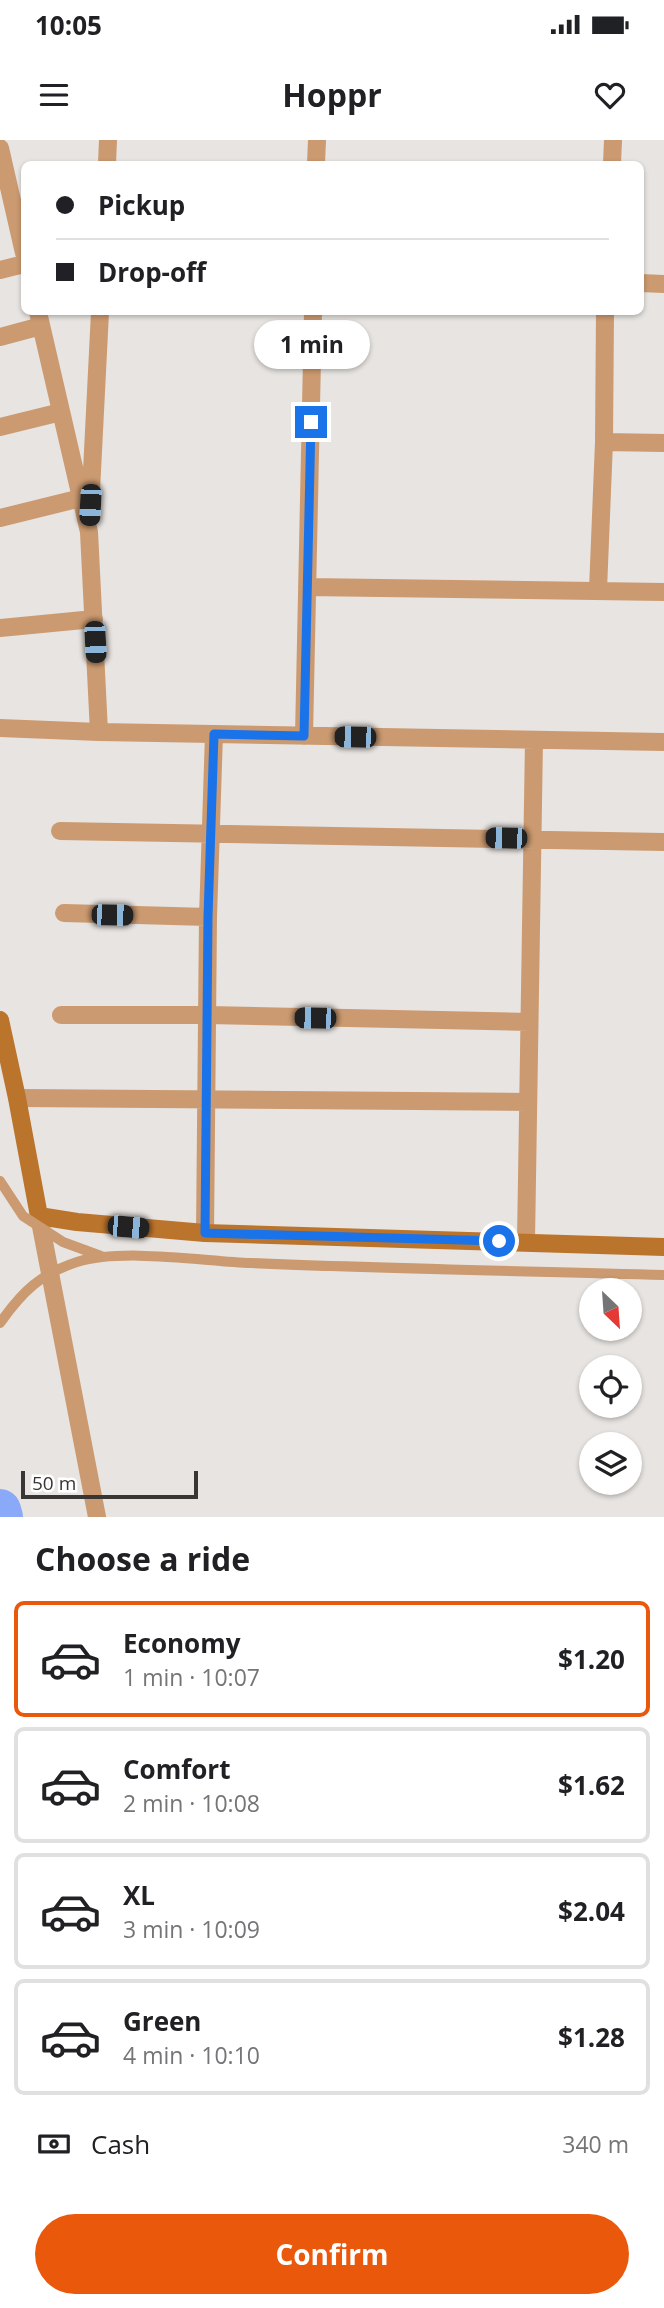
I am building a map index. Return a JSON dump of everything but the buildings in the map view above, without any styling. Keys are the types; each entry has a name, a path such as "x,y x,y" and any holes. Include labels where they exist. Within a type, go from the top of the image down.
{"street":[{"path":"107,161 108,140"},
{"path":"316,161 317,140"},
{"path":"612,161 613,140"},
{"path":"0,148 21,240"},
{"path":"0,270 21,265"},
{"path":"644,283 664,284"},
{"path":"99,732 89,532 100,315"},
{"path":"304,736 313,315"},
{"path":"598,590 604,442 605,315"},
{"path":"0,337 39,319 89,532"},
{"path":"0,427 61,412"},
{"path":"604,442 664,443"},
{"path":"0,518 81,498"},
{"path":"307,587 664,593"},
{"path":"0,628 94,619"},
{"path":"0,728 664,742"},
{"path":"205,1233 208,917 214,734"},
{"path":"526,1241 534,740"},
{"path":"60,831 664,842"},
{"path":"64,913 208,917"},
{"path":"61,1015 208,1015 529,1022"},
{"path":"0,1020 97,1517"},
{"path":"17,1098 528,1102"},
{"path":"39,1216 205,1233 664,1247"}],"lane":[{"path":"0,1181 23,1216 63,1242 104,1257"},
{"path":"0,1323 18,1297 45,1276 78,1262 104,1257 664,1275"}],"waterway":[{"path":"0,1510 2,1517"}],"route":[{"path":"311,422 304,736 214,734 208,917 205,1233 499,1241"}]}
